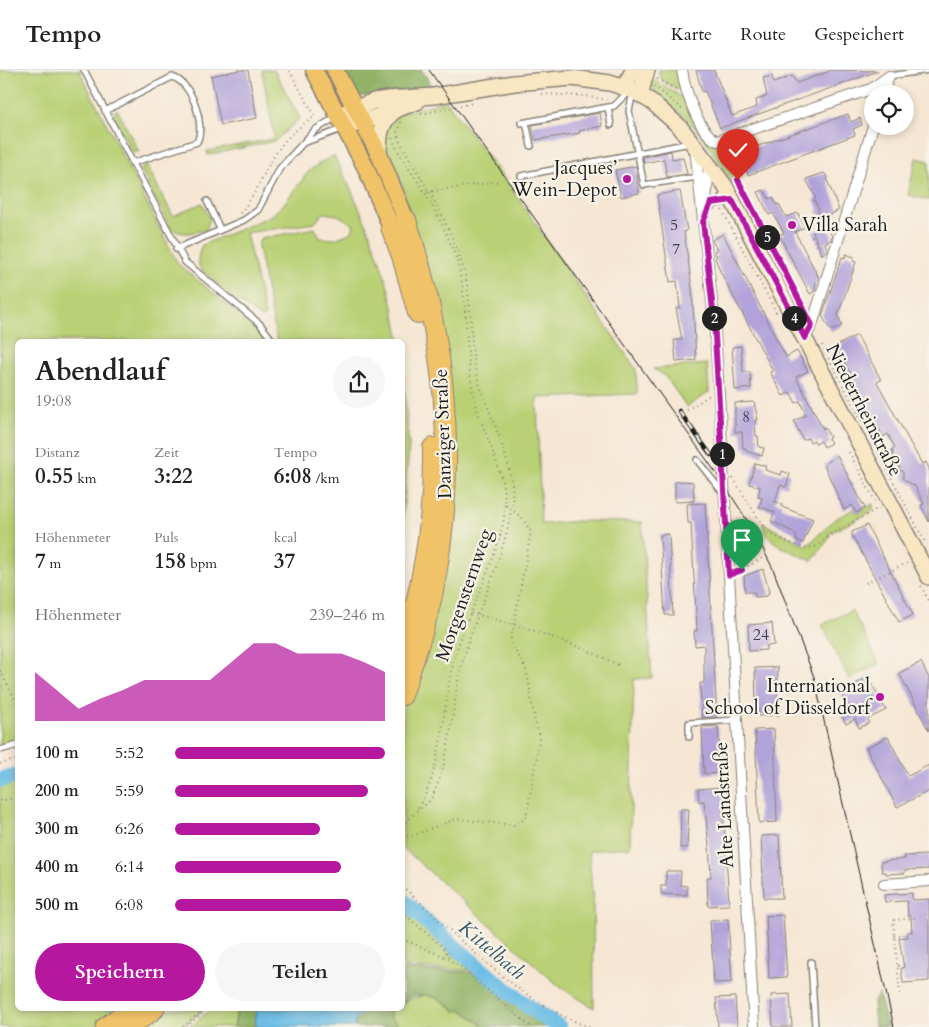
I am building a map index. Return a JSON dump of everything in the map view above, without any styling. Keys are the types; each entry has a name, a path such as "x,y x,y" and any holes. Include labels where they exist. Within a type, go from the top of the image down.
{"highway":[{"name":"Danziger Straße","path":"398,224 426,356 431,389 433,450 430,512 422,574 405,639"},
{"name":"Danziger Straße","path":"398,224 426,289 440,354 444,388 447,451 445,514 436,576 420,641 405,686"},
{"path":"106,1027 128,1011"},
{"path":"130,1027 151,1011"}],"main road":[{"name":"Danziger Straße","path":"314,70 398,224"},
{"name":"Danziger Straße","path":"335,70 379,154 398,224"},
{"path":"628,92 633,70"},
{"path":"628,92 649,76"},
{"path":"342,121 388,99 434,96 514,82 572,78 597,80 628,92"},
{"name":"Niederrheinstraße","path":"628,92 670,117 690,144 709,165 732,200 808,332 890,503 923,554 929,577"},
{"path":"379,154 379,134 384,120 434,96"},
{"path":"358,114 402,113"}],"street":[{"path":"682,70 687,96 708,133 715,141 721,144 871,89 890,73"},
{"path":"808,332 870,135"},
{"name":"Alte Landstraße","path":"690,144 698,177 714,319 754,1027"},
{"name":"Alte Landstraße","path":"703,222 707,208 709,165"},
{"path":"707,208 711,203 732,200"},
{"path":"884,884 929,881"}],"lane":[{"path":"84,70 176,249 197,274 260,324 271,339"},
{"path":"890,73 929,70"},
{"path":"105,111 172,77 178,78 188,89 197,111 200,137 197,142 132,163"},
{"path":"531,146 523,122 608,107 618,103 628,92"},
{"path":"628,92 644,185 698,177"},
{"path":"608,107 611,125"},
{"path":"176,249 220,228 244,220 258,210 280,168 315,130 342,121"},
{"path":"303,143 342,121"},
{"path":"521,176 690,144"},
{"path":"208,201 220,228"},
{"path":"697,460 725,495"},
{"path":"689,737 689,723 737,720"},
{"path":"0,750 15,746"},
{"path":"811,962 815,1027"}],"path":[{"path":"235,219 250,203 264,173 285,140 315,116 289,70"},
{"path":"649,76 687,96"},
{"path":"649,76 684,111"},
{"path":"539,94 585,96 609,100 628,92"},
{"path":"459,101 478,98"},
{"path":"416,115 481,101"},
{"path":"402,113 397,133 426,192 448,228 459,253 466,277 477,374 509,472 513,500 508,531 460,670 443,764 431,798 415,812"},
{"name":"Morgensternweg","path":"390,134 394,144 426,192 452,248 461,280 469,367 474,398 498,460 504,503 502,527 455,656 433,774 425,798 405,823"},
{"path":"721,144 796,294"},
{"path":"426,192 501,181"},
{"path":"812,236 829,269"},
{"path":"808,332 926,544 923,554 866,583"},
{"path":"687,410 709,395 719,394"},
{"path":"722,465 741,489 765,529 774,536 804,548 815,546 831,534 890,503"},
{"path":"405,836 409,837 456,819 515,825 526,818 540,736 536,727 533,700 526,670 520,657 512,647 531,532 522,518 504,503"},
{"path":"729,575 763,558"},
{"path":"471,613 516,624 596,654 620,666"},
{"path":"0,671 15,699"},
{"path":"0,764 15,760"},
{"path":"0,802 15,798"},
{"path":"405,889 494,969 562,1018 589,1027"},
{"path":"405,915 445,949 451,961"},
{"path":"900,994 893,920 915,918"},
{"path":"894,936 908,935"},
{"path":"405,940 451,961 531,1027"},
{"path":"897,966 908,965"},
{"path":"184,1027 204,1011"}],"green space":[{"path":"0,70 79,70 178,264 259,331 265,339 15,339 15,742 0,746"},
{"path":"262,70 274,70 300,118 275,141 208,155 207,151 272,139 274,136"},
{"path":"342,70 422,70 433,87 358,97"},
{"path":"659,70 678,70 681,87 677,89 664,82 660,77"},
{"path":"650,78 685,99 702,135 720,150 757,225 754,227 709,146 685,117 659,97 651,85"},
{"path":"446,101 507,182 636,369 637,394 537,398 541,524 579,521 642,522 652,678 634,679 630,847 589,851 593,904 594,1008 560,987 405,850 405,704 420,670 453,450 411,220 401,183 386,148 385,129 401,113"},
{"path":"117,109 139,152 132,152 113,116"},
{"path":"334,156 366,223 389,292 400,339 277,339 258,247 259,241 263,238 315,228 320,238 335,239 352,232 354,225 338,215 323,213 315,223 246,233 265,315 263,318 250,310 200,268 198,256 202,245 271,216 283,205 309,171"},
{"path":"916,158 929,161 929,200 908,195"},
{"path":"146,164 173,216 202,203 210,219 206,230 183,233 170,227 141,170"},
{"path":"707,364 709,392 687,407 664,375 653,369"},
{"path":"405,398 409,447 405,493"},
{"path":"873,504 873,511 830,533 828,540 812,561 775,542 765,531 763,523 807,546 835,519 854,509 857,513"},
{"path":"852,610 879,664 849,679 822,625"},
{"path":"15,779 15,1011 117,1011 94,1027 0,1027 0,783"},
{"path":"405,906 480,971 405,967"},
{"path":"405,969 481,973 519,1004 553,1027 485,1027 462,1010 455,1011 444,1002 431,996 423,995 405,1001"},
{"path":"879,993 887,1027 875,1027 873,1003"},
{"path":"427,994 437,997 455,1011 462,1010 485,1027 401,1027 390,1017 390,1011 405,1011 405,1001"},
{"path":"161,1011 202,1011 182,1027 139,1027"},
{"path":"209,1011 237,1011 234,1027 190,1027"},
{"path":"238,1011 256,1011 256,1027 234,1027"},
{"path":"390,1011 390,1017 401,1027 355,1027 355,1020 363,1012"}],"water":[{"path":"256,1011 363,1011 355,1020 355,1027 256,1027"}],"building":[{"path":"248,70 257,118 221,125 211,76"},
{"path":"696,70 714,70 732,116 757,107 756,100 767,96 763,78 772,76 774,83 792,76 797,83 832,70 878,71 720,128 705,91 702,92"},
{"path":"600,113 602,126 579,131 580,133 535,140 532,125"},
{"path":"848,114 851,122 860,118 862,125 853,129 855,135 748,175 741,154 744,151"},
{"path":"671,151 672,159 683,157 687,174 667,177 664,159 644,163 643,157"},
{"path":"636,166 639,193 621,197 615,170"},
{"path":"824,173 828,177 827,180 839,210 829,215 826,222 817,211 819,210 814,200 816,198 806,179"},
{"path":"764,190 769,199 773,197 777,205 779,204 786,217 798,213 805,227 795,232 819,278 816,281 815,291 810,294 779,235 784,233 773,213 769,215 758,192"},
{"path":"680,191 687,231 684,232 692,288 696,360 676,362 674,340 682,340 676,308 680,308 677,281 670,282 657,195"},
{"path":"826,225 832,236 831,240 825,243 828,251 822,254 813,232"},
{"path":"723,234 786,357 797,351 808,371 796,377 823,429 825,428 830,437 828,438 831,443 824,447 821,441 816,444 814,440 810,442 808,438 803,440 794,421 806,415 800,401 796,403 790,392 783,396 770,372 773,371 721,273 715,258 717,256 714,251 717,250 712,240"},
{"path":"846,254 854,257 853,261 856,262 838,315 842,326 831,331 822,316 842,257 845,258"},
{"path":"857,335 881,380 877,382 922,464 926,462 929,468 929,522 921,505 924,504 915,486 903,479 903,472 894,458 892,449 895,448 888,434 883,437 836,346"},
{"path":"741,346 743,372 750,372 751,388 735,390 732,347"},
{"path":"754,402 758,420 755,420 756,436 758,436 759,447 764,448 762,456 746,451 746,448 743,448 742,432 735,432 735,403"},
{"path":"837,455 865,508 856,513 852,505 844,510 824,465"},
{"path":"755,463 766,466 765,470 781,475 782,471 790,474 786,487 780,485 775,502 782,504 782,507 813,519 803,543 796,540 797,537 793,532 771,521 775,512 759,507 762,498 758,497 760,487 749,484"},
{"path":"675,482 693,482 694,501 675,502"},
{"path":"705,503 717,717 702,718 700,683 704,683 704,645 695,646 694,631 697,631 691,523 688,523 687,504"},
{"path":"867,525 913,615 899,622 852,535 852,532"},
{"path":"669,534 673,615 665,615 660,535"},
{"path":"763,569 769,592 767,596 755,597 755,592 745,592 744,576"},
{"path":"772,623 774,645 766,646 766,650 749,651 748,625"},
{"path":"921,662 929,678 929,731 899,673"},
{"path":"778,667 777,703 779,703 780,715 758,716 755,668"},
{"path":"868,677 886,710 868,719 869,723 859,728 855,719 846,724 842,717 851,712 841,693"},
{"path":"718,726 721,773 704,774 702,727"},
{"path":"774,729 777,822 759,823 755,730"},
{"path":"888,737 908,776 929,765 929,791 897,807 866,748"},
{"path":"722,787 729,905 708,906 707,877 711,877 709,846 704,801 699,802 698,789"},
{"path":"681,809 689,809 687,848 680,848"},
{"path":"779,835 782,898 764,898 761,836"},
{"path":"929,855 929,869 905,870 905,873 886,874 886,872 882,872 881,862 905,859 904,856"},
{"path":"666,871 681,871 680,885 687,886 687,895 661,894 661,886 666,886"},
{"path":"912,893 912,900 929,899 929,981 903,983 901,968 904,968 899,938 908,937 907,932 912,932 911,916 908,916 907,901 885,902 884,895"},
{"path":"783,915 787,977 769,978 766,916"},
{"path":"728,919 732,982 714,983 710,920"},
{"path":"790,994 792,1027 773,1027 771,995"},
{"path":"735,997 737,1027 718,1027 716,998"}],"waterway":[{"name":"Kittelbach","path":"0,780 15,776"},
{"name":"Kittelbach","path":"405,903 498,983 559,1027"}],"tram line":[{"path":"429,70 724,484 755,533 773,569 814,677 894,1027"}],"railway":[{"path":"679,411 711,455"}],"place":[{"name":"Jacques’ Wein-Depot","path":"627,179"},
{"name":"Villa Sarah","path":"792,225"},
{"name":"International School of Düsseldorf","path":"880,697"}],"route":[{"path":"738,180 812,325 805,338 732,200 711,203 707,208 703,222 714,319 729,575 742,570"}]}
